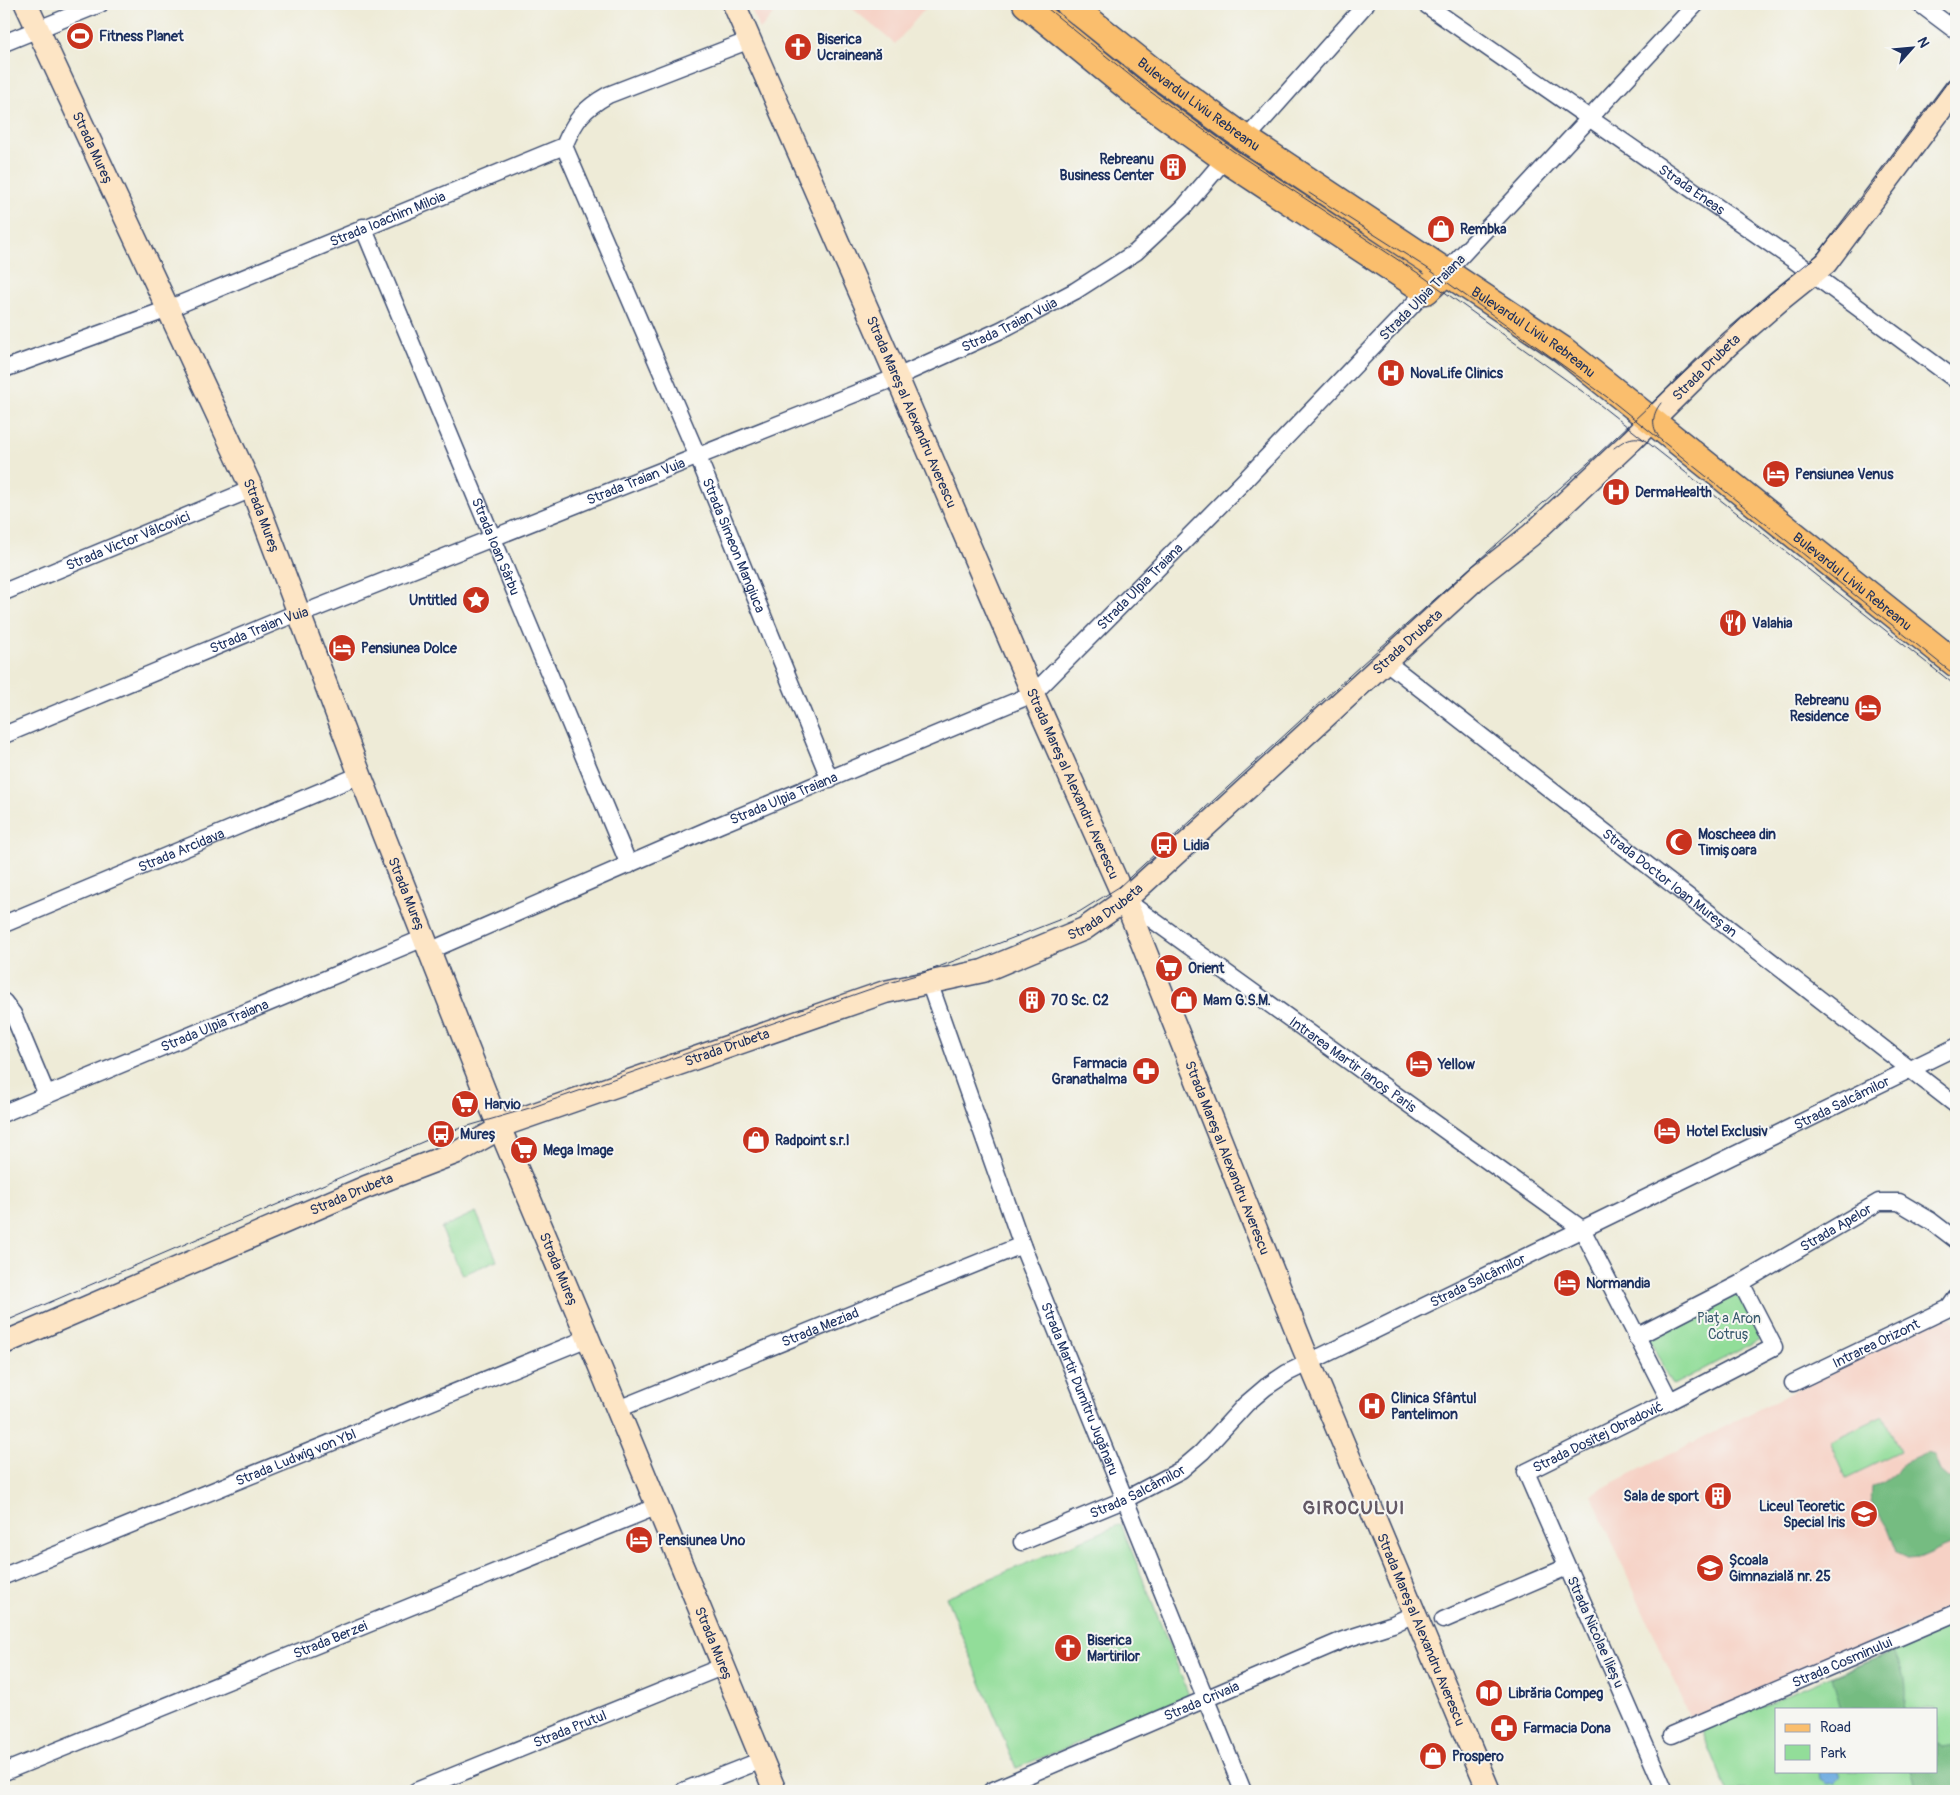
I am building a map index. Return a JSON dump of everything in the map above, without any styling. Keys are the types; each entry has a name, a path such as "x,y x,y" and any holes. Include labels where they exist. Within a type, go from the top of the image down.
{"main road":[{"name":"Bulevardul Liviu Rebreanu","path":"1026,4 1141,98 1225,158 1426,291"},
{"name":"Bulevardul Liviu Rebreanu","path":"1069,4 1158,76 1246,139 1562,348 1956,664"},
{"name":"Strada Ulpia Traiana","path":"1426,291 1447,271"}],"street":[{"name":"Strada Mureș","path":"26,4 252,489 360,775 499,1128 776,1791"},
{"path":"4,43 100,4"},
{"name":"Strada Mareșal Alexandru Averescu","path":"734,4 1124,900 1309,1362 1488,1791"},
{"path":"1246,139 1366,4"},
{"name":"Strada Eneas","path":"1425,4 1812,274 1956,380"},
{"name":"Strada Ulpia Traiana","path":"1447,271 1696,4"},
{"path":"1920,4 1956,31"},
{"path":"564,146 580,114 592,104 608,95 750,40"},
{"name":"Strada Drubeta","path":"4,1343 366,1187 460,1151 499,1128 518,1120 885,992 983,971 1074,933 1095,922 1124,900 1479,576 1531,535 1728,345 1826,263 1956,89"},
{"name":"Strada Ioachim Miloia","path":"4,369 168,309 564,146"},
{"name":"Strada Simeon Mangiuca","path":"564,146 698,457 830,780"},
{"name":"Strada Traian Vuia","path":"4,735 298,614 897,377 1009,326 1075,291 1136,252 1184,207 1225,158"},
{"name":"Strada Ioan Sârbu","path":"363,228 629,865"},
{"name":"Strada Ulpia Traiana","path":"4,1113 629,865 719,825 1033,694 1243,482 1426,291"},
{"name":"Strada Victor Vâlcovici","path":"4,592 252,489"},
{"name":"Strada Doctor Ioan Mureșan","path":"1385,661 1956,1105"},
{"name":"Strada Arcidava","path":"4,924 360,775"},
{"name":"Intrarea Martir Ianoș Paris","path":"1124,900 1582,1229"},
{"name":"Strada Martir Dumitru Jugănaru","path":"929,982 1022,1245 1243,1791"},
{"path":"4,1002 13,1014 47,1095"},
{"name":"Strada Salcâmilor","path":"1022,1542 1126,1500 1181,1470 1202,1452 1246,1404 1266,1387 1309,1362 1956,1047"},
{"name":"Strada Apelor","path":"1741,1283 1879,1202 1899,1202 1931,1221 1956,1240"},
{"path":"1582,1229 1636,1337 1670,1401 1774,1347 1741,1283 1636,1337"},
{"name":"Strada Meziad","path":"618,1409 1022,1245"},
{"name":"Intrarea Orizont","path":"1793,1383 1949,1308 1956,1298"},
{"name":"Strada Ludwig von Ybl","path":"4,1576 588,1338"},
{"name":"Strada Dositej Obradović","path":"1526,1472 1670,1401"},
{"name":"Strada Nicolae Ilieșu","path":"1526,1472 1665,1791"},
{"name":"Strada Berzei","path":"4,1772 658,1506"},
{"path":"1443,1620 1567,1567"},
{"name":"Strada Cosminului","path":"1672,1735 1956,1613"},
{"name":"Strada Crivaia","path":"991,1791 1007,1788 1343,1640 1393,1624 1414,1614"},
{"name":"Strada Prutul","path":"416,1791 724,1666"},
{"path":"683,1791 762,1760"}],"shaded area":[{"path":"749,4 782,4 760,30"},
{"path":"847,4 929,4 895,44"},
{"path":"1947,1314 1956,1323 1956,1606 1692,1721 1591,1494"}],"green space":[{"path":"476,1212 497,1260 462,1275 441,1228"},
{"name":"Piața Aron Cotruș","path":"1741,1291 1765,1337 1673,1385 1649,1339"},
{"path":"1883,1416 1900,1452 1846,1478 1830,1441"},
{"path":"1927,1453 1934,1455 1940,1471 1948,1478 1956,1478 1956,1542 1919,1558 1907,1559 1897,1552 1888,1529 1871,1501 1872,1486 1883,1483 1898,1471 1904,1463"},
{"path":"1121,1524 1190,1698 1016,1768 946,1597"},
{"path":"1956,1624 1956,1790 1727,1791 1702,1731"},
{"path":"1893,1651 1904,1679 1904,1708 1841,1708 1832,1677"},
{"path":"1938,1745 1941,1747 1956,1745 1956,1790 1916,1791 1910,1772 1938,1772"}],"water":[{"path":"1819,1772 1839,1772 1841,1776 1834,1783 1827,1784 1820,1780"}],"tram line":[{"path":"1042,4 1148,90 1233,151 1421,275 1590,397 1956,686"},
{"path":"4,1322 441,1134 533,1107 882,985 923,973 1079,912 1119,887 1361,665 1597,455 1754,307 1815,257 1851,213 1956,71"},
{"path":"1309,193 1427,268 1607,397 1956,676"},
{"path":"1659,437 1655,429 1654,416 1661,403"},
{"path":"1614,448 1632,438 1645,440"}],"place":[{"name":"Fitness Planet","path":"80,36"},
{"name":"Biserica Ucraineană","path":"798,47"},
{"name":"Rebreanu Business Center","path":"1173,167"},
{"name":"Rembka","path":"1441,229"},
{"name":"NovaLife Clinics","path":"1391,373"},
{"name":"Pensiunea Venus","path":"1776,474"},
{"name":"DermaHealth","path":"1616,492"},
{"name":"Untitled","path":"476,600"},
{"name":"Valahia","path":"1733,623"},
{"name":"Pensiunea Dolce","path":"342,648"},
{"name":"Rebreanu Residence","path":"1868,708"},
{"name":"Moscheea din Timișoara","path":"1679,842"},
{"name":"Lidia","path":"1164,845"},
{"name":"Orient","path":"1169,968"},
{"name":"70 Sc. C2","path":"1032,1000"},
{"name":"Mam G.S.M.","path":"1184,1000"},
{"name":"Yellow","path":"1419,1064"},
{"name":"Farmacia Granathalma","path":"1146,1071"},
{"name":"Harvio","path":"465,1104"},
{"name":"Hotel Exclusiv","path":"1667,1131"},
{"name":"Mureș","path":"441,1134"},
{"name":"Radpoint s.r.l","path":"756,1140"},
{"name":"Mega Image","path":"524,1150"},
{"name":"Normandia","path":"1567,1283"},
{"name":"Clinica Sfântul Pantelimon","path":"1372,1406"},
{"name":"Sala de sport","path":"1718,1496"},
{"name":"Liceul Teoretic Special Iris","path":"1864,1514"},
{"name":"Pensiunea Uno","path":"639,1540"},
{"name":"Școala Gimnazială nr. 25","path":"1710,1568"},
{"name":"Biserica Martirilor","path":"1068,1648"},
{"name":"Librăria Compeg","path":"1489,1693"},
{"name":"Farmacia Dona","path":"1504,1728"},
{"name":"Prospero","path":"1433,1756"}],"district":[{"name":"GIROCULUI","path":"1354,1507"}]}
